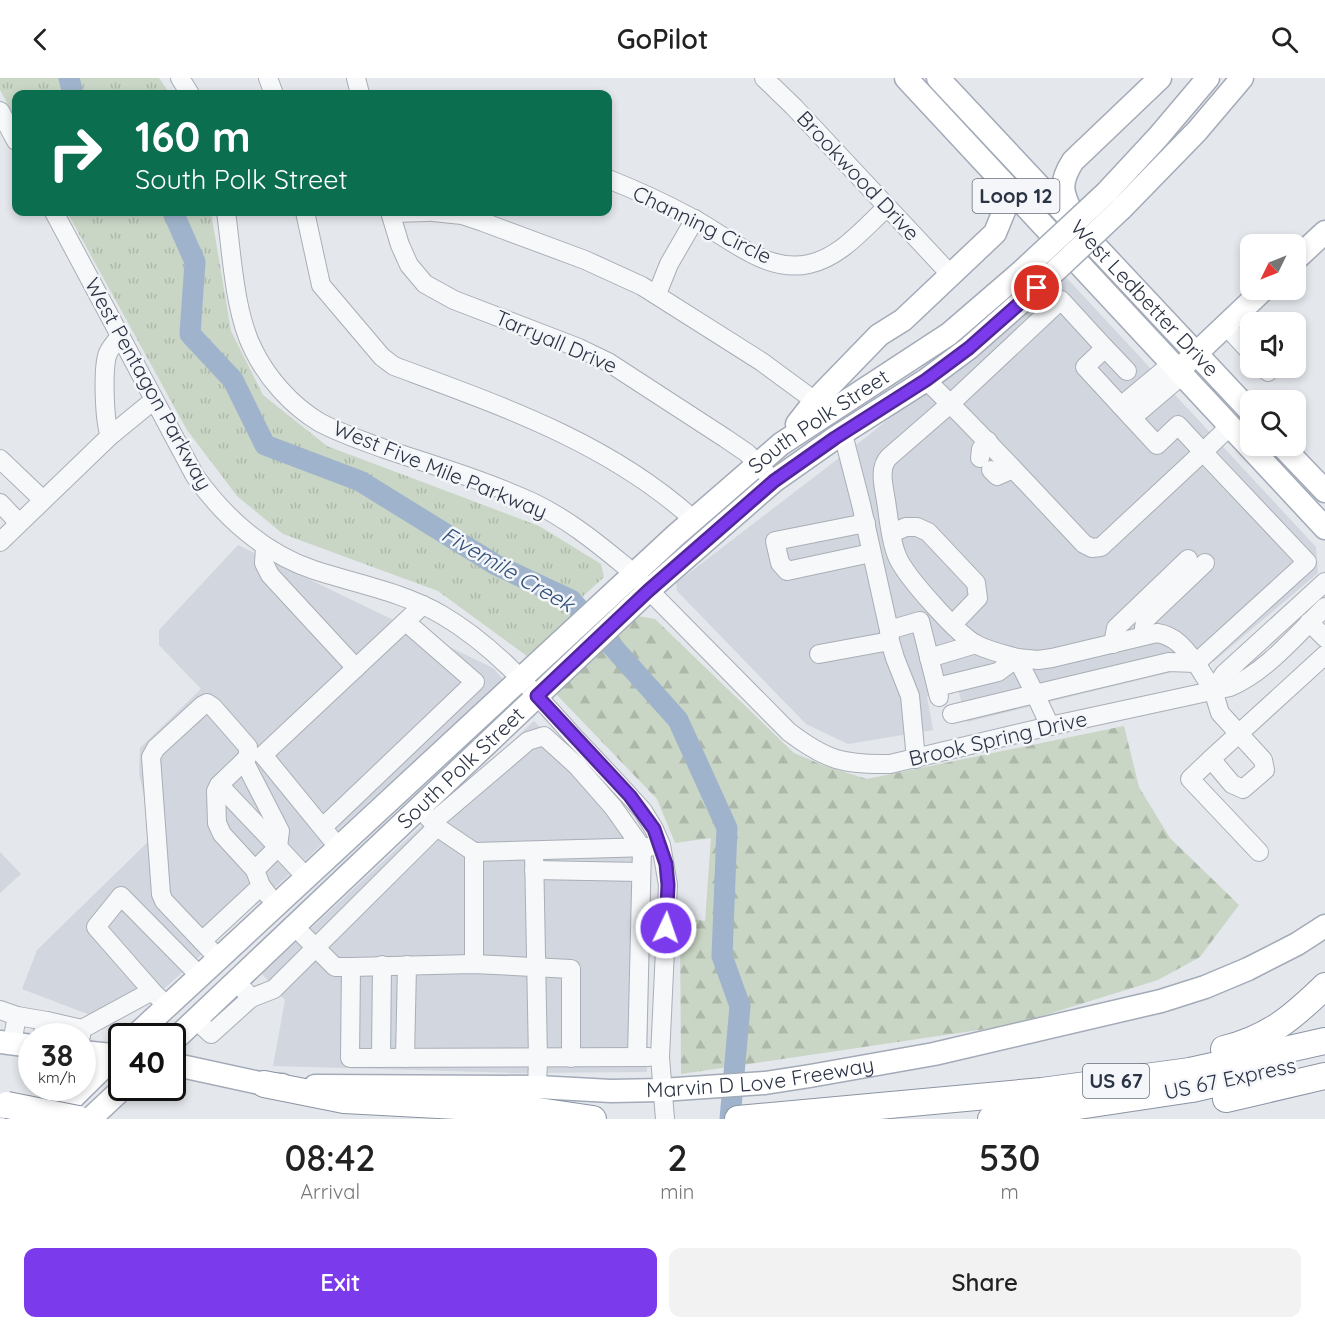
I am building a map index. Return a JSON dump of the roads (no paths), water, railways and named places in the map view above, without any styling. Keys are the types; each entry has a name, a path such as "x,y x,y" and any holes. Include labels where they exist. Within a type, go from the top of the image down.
{"highway":[{"path":"1042,1091 1255,1040 1285,1023 1325,986"},
{"name":"Marvin D Love Freeway","path":"738,1119 1042,1091 1190,1071 1325,1041"},
{"name":"US 67 Express","path":"992,1119 1192,1089 1325,1058"},
{"name":"US 67","path":"1113,1119 1198,1104 1325,1076"},
{"path":"264,1084 344,1100 532,1110 593,1119"},
{"path":"2,1104 78,1119"}],"main road":[{"name":"West Ledbetter Drive","path":"906,78 1325,528"},
{"name":"West Ledbetter Drive","path":"938,78 1240,400"},
{"path":"1084,234 1063,193 1063,180 1072,161 1160,78"},
{"path":"1175,116 1192,78"},
{"name":"South Polk Street","path":"1113,201 1135,164 1208,78"},
{"name":"South Polk Street","path":"146,1023 165,999 200,976 401,791 530,688 562,657 612,594 641,583 774,481 926,380 969,348 1029,280 1113,201 1197,131 1238,79"},
{"path":"1014,159 1030,167 1051,168 1072,161"},
{"path":"926,380 898,336 897,328 995,233 1004,211 996,175"},
{"path":"995,233 1017,226 1033,227 1052,235"},
{"path":"1306,250 1325,232"},
{"name":"South Polk Street","path":"562,657 628,611 641,583 693,519 757,463 781,444 1029,280"},
{"path":"1178,370 1252,300"},
{"path":"781,444 816,401 879,335 903,320"},
{"path":"1292,456 1325,491"},
{"name":"South Polk Street","path":"186,1029 196,1020 244,990 259,961 295,927 430,819 470,759 511,721 530,688"},
{"path":"401,791 430,819"},
{"path":"277,906 295,927"},
{"name":"Marvin D Love Freeway","path":"186,1067 264,1084 349,1087 537,1087 611,1091 685,1090 765,1083 810,1077 934,1053 1161,1001 1205,987 1248,969 1297,944 1325,926"},
{"path":"165,999 196,1020"},
{"path":"51,1119 108,1065"},
{"path":"90,1119 109,1101"}],"street":[{"name":"Brookwood Drive","path":"764,78 951,275"},
{"name":"Channing Circle","path":"612,181 654,198 695,219 764,260 787,265 808,264 831,256 851,241 887,207"},
{"name":"West Pentagon Parkway","path":"56,216 195,476 209,496 266,546 289,560 423,605 443,615 477,638 557,717 584,761 643,812 661,845 668,885 660,1056 665,1119"},
{"name":"West Five Mile Parkway","path":"227,216 240,312 246,332 260,363 285,395 319,422 344,434 532,503 596,542 641,583 789,732"},
{"path":"306,216 321,285 382,357 394,366 527,416 612,459 672,501 693,519"},
{"name":"Tarryall Drive","path":"391,216 409,265 425,284 454,300 579,348 608,362 726,438 757,463 774,481"},
{"path":"465,216 585,260 657,294 762,362 816,401"},
{"path":"657,294 669,264 695,219"},
{"path":"1126,371 1061,300 950,404 884,461 882,475 896,554 904,570 962,634 976,644 1017,658 1038,660 1052,658 1156,633 1165,634 1174,639 1196,663 1213,690 1220,713 1263,760 1265,770 1243,789 1232,784 1211,759"},
{"path":"1225,325 1240,341"},
{"path":"110,436 105,413 106,357 120,336"},
{"path":"952,714 1169,662 1196,663 1306,562 1178,425 1157,445 1085,367 1105,348"},
{"path":"1127,412 1173,383 1178,370"},
{"path":"926,380 950,404 997,476 1013,469"},
{"path":"0,542 110,436 154,399"},
{"path":"986,456 1013,469 1084,544 1092,548 1101,547 1230,426"},
{"path":"843,434 866,523 890,635 910,696 916,759"},
{"path":"0,459 43,500"},
{"path":"0,502 19,523"},
{"path":"866,523 775,541 780,563 787,571 871,553"},
{"path":"892,533 906,527 917,527 928,532 976,583 978,598 953,624"},
{"path":"266,546 264,563 270,574 356,668"},
{"path":"1113,644 1116,628 1196,561 1145,620 1143,636"},
{"path":"1213,690 1224,675 1325,582"},
{"path":"339,848 263,755 423,605"},
{"name":"Brook Spring Drive","path":"789,732 815,751 841,761 865,765 890,764 1230,687 1247,680 1325,607"},
{"path":"819,654 890,635 920,621 938,608"},
{"path":"920,621 938,692 998,672 1017,658"},
{"path":"322,827 475,682 406,622"},
{"path":"1309,622 1325,638"},
{"path":"930,658 976,644"},
{"path":"1258,852 1190,779 1325,655"},
{"path":"1017,658 1050,726"},
{"path":"219,959 164,901 161,894 151,757 156,748 207,703 213,706 248,747 248,756 244,762 219,785 215,798 219,829 277,906"},
{"path":"244,990 274,989 315,947 430,819 536,738 557,717"},
{"path":"511,721 536,738 584,761 642,848 637,1057"},
{"path":"470,759 487,776"},
{"path":"202,941 237,908 278,847 280,831 244,762"},
{"path":"382,770 401,791"},
{"path":"219,785 307,878"},
{"path":"430,819 474,852 642,848 661,845"},
{"path":"534,851 537,1087"},
{"path":"474,852 474,964"},
{"path":"534,870 641,872"},
{"path":"96,1027 165,999 96,927 121,896 200,976"},
{"path":"237,908 254,926"},
{"path":"295,927 335,967 474,964 571,969 571,1058"},
{"path":"259,961 280,983"},
{"path":"381,1058 382,965"},
{"path":"405,1058 407,965"},
{"path":"349,1087 351,967"},
{"path":"9,1012 32,1023"},
{"path":"9,1012 14,1044"},
{"path":"350,1059 538,1059 660,1056"}],"waterway":[{"name":"Fivemile Creek","path":"69,78 72,90"},
{"name":"Fivemile Creek","path":"175,216 195,262 190,334 233,380 265,445 360,481 496,565 571,600 678,720 727,828 722,956 740,1006 730,1119"}]}
